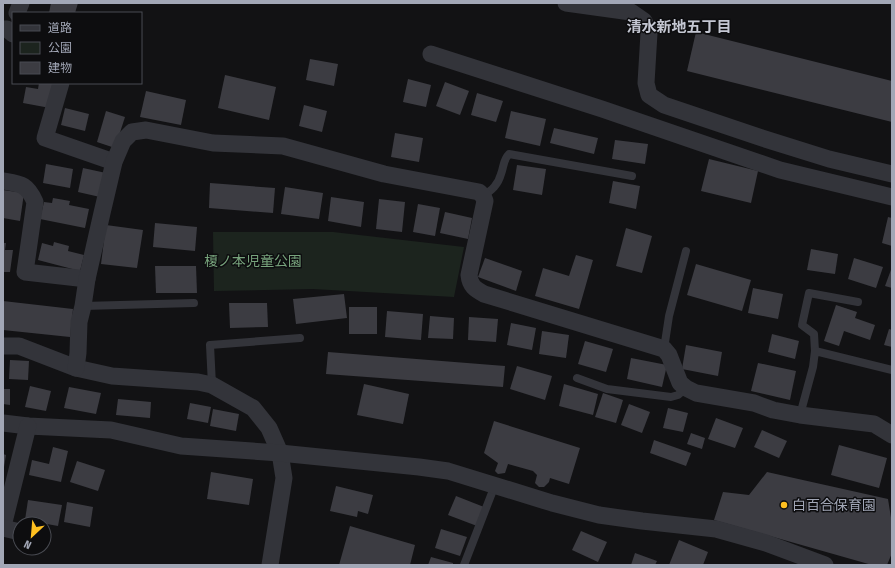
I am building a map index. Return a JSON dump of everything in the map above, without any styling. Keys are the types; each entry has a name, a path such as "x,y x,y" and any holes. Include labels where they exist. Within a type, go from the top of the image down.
{"street":[{"path":"566,3 631,12 644,20 649,33 646,83 649,96 664,105 829,159 892,174"},
{"path":"431,54 602,109 780,170 892,197"},
{"path":"61,84 45,138 114,162"},
{"path":"76,368 79,322 114,162 124,142 132,132 146,130 213,143 283,146 384,174 479,192 485,201 469,275 469,282 474,289 484,294 664,349 669,355 680,383 686,388 696,392 754,403 773,410 800,415 874,424 892,435"},
{"path":"3,181 20,184 30,192 34,202 25,272 88,279"},
{"path":"3,346 19,346 76,368 112,376 198,382 212,385 253,408 269,428 280,452 284,478 270,565"},
{"path":"3,423 28,426 111,430 181,446 280,452 448,471 552,503 599,515 716,529 766,543 825,565"},
{"path":"3,527 28,426"}],"lane":[{"path":"483,196 495,187 501,174 504,159 509,154 632,176"},
{"path":"664,349 670,309 686,251"},
{"path":"800,415 813,367 815,351 814,334 802,325 809,293 858,302"},
{"path":"83,306 194,303"},
{"path":"212,385 210,345 300,338"},
{"path":"815,351 892,370"},
{"path":"577,378 608,389 671,397 678,395 686,388"},
{"path":"464,565 495,485"}],"green space":[{"name":"榎ノ本児童公園","path":"213,232 333,232 464,247 454,297 313,289 214,291"}],"building":[{"path":"51,3 78,3 75,12 49,12"},
{"path":"696,32 892,81 892,122 687,71"},
{"path":"310,59 338,64 334,86 306,80"},
{"path":"225,75 276,87 269,120 218,108"},
{"path":"408,79 431,85 426,107 403,102"},
{"path":"445,82 469,91 460,115 436,106"},
{"path":"39,84 54,84 50,108 23,103 26,87 38,89"},
{"path":"146,91 186,100 181,125 140,117"},
{"path":"477,93 503,101 496,122 471,115"},
{"path":"304,105 327,111 322,132 299,126"},
{"path":"65,108 89,114 85,131 61,125"},
{"path":"106,111 125,117 115,148 97,142"},
{"path":"511,111 546,119 540,146 505,138"},
{"path":"554,128 598,138 594,154 550,143"},
{"path":"395,133 423,138 419,162 391,157"},
{"path":"615,140 648,144 645,164 612,159"},
{"path":"709,159 758,171 751,203 701,191"},
{"path":"46,164 73,169 70,188 43,183"},
{"path":"517,165 546,169 542,195 513,190"},
{"path":"83,168 106,173 100,197 78,192"},
{"path":"613,181 640,186 636,209 609,203"},
{"path":"210,183 275,188 273,213 209,208"},
{"path":"285,187 323,193 319,219 281,214"},
{"path":"3,190 24,193 20,221 3,218"},
{"path":"331,197 364,202 361,227 328,221"},
{"path":"53,198 70,201 69,205 89,209 85,228 40,219 44,202 52,203"},
{"path":"379,199 405,202 402,232 376,229"},
{"path":"418,204 440,208 435,236 413,232"},
{"path":"445,212 472,218 468,239 440,233"},
{"path":"888,217 892,218 892,246 882,243"},
{"path":"155,223 197,227 195,251 153,247"},
{"path":"106,225 143,230 137,268 101,264"},
{"path":"626,228 652,236 642,273 616,266"},
{"path":"54,242 69,246 68,251 84,255 80,271 38,260 42,243 53,246"},
{"path":"3,243 6,243 5,250 13,250 10,272 3,272"},
{"path":"811,249 838,254 835,274 807,270"},
{"path":"576,255 593,260 579,309 535,296 543,268 569,276"},
{"path":"485,258 522,271 516,291 478,277"},
{"path":"854,258 883,267 876,288 848,279"},
{"path":"696,264 751,280 742,311 687,295"},
{"path":"155,266 196,266 197,293 156,293"},
{"path":"892,267 892,288 885,286"},
{"path":"753,288 783,294 778,319 748,313"},
{"path":"344,294 347,318 296,324 293,299"},
{"path":"3,301 73,309 70,337 3,330"},
{"path":"229,303 267,303 268,327 230,328"},
{"path":"836,305 857,312 855,318 875,325 870,340 844,331 839,346 824,341"},
{"path":"349,307 377,307 377,334 349,334"},
{"path":"387,311 423,314 421,340 385,337"},
{"path":"430,316 454,318 453,339 428,338"},
{"path":"469,317 498,319 496,342 468,340"},
{"path":"511,323 536,328 532,350 507,345"},
{"path":"889,329 892,330 892,347 884,345"},
{"path":"542,331 569,335 566,358 539,354"},
{"path":"772,334 799,341 795,359 768,352"},
{"path":"585,341 613,349 606,372 578,364"},
{"path":"686,345 722,352 718,376 682,369"},
{"path":"328,352 505,366 503,387 326,374"},
{"path":"631,358 667,365 662,387 627,379"},
{"path":"10,360 29,361 28,380 9,379"},
{"path":"758,363 796,371 790,400 751,391"},
{"path":"517,366 552,376 545,400 510,389"},
{"path":"364,384 409,394 403,424 357,415"},
{"path":"564,384 598,394 593,415 559,406"},
{"path":"30,386 51,391 46,411 25,407"},
{"path":"69,387 101,393 96,414 64,408"},
{"path":"3,389 10,389 10,405 3,404"},
{"path":"603,393 623,400 616,423 595,417"},
{"path":"118,399 151,402 150,418 116,415"},
{"path":"190,403 211,407 208,423 187,419"},
{"path":"629,404 650,412 642,433 621,425"},
{"path":"668,408 688,413 683,432 663,428"},
{"path":"213,409 239,414 236,431 210,426"},
{"path":"716,418 743,428 735,448 708,439"},
{"path":"494,421 580,448 569,484 550,478 549,482 544,487 539,487 535,483 537,475 533,471 508,464 505,473 498,474 495,471 498,463 484,453"},
{"path":"762,430 787,441 779,458 754,447"},
{"path":"691,433 705,438 702,449 687,444"},
{"path":"654,440 691,453 686,466 650,453"},
{"path":"839,445 887,458 879,488 831,475"},
{"path":"53,447 68,451 61,482 29,475 32,460 49,464"},
{"path":"3,454 6,455 4,467 3,467"},
{"path":"77,461 105,470 98,491 70,482"},
{"path":"211,472 253,479 249,505 207,499"},
{"path":"767,472 888,499 892,524 892,553 887,565 872,565 714,520 723,492 749,495"},
{"path":"336,486 373,495 368,514 358,511 357,517 330,511"},
{"path":"456,496 484,507 477,526 448,515"},
{"path":"28,500 62,505 58,526 52,525 52,516 26,516"},
{"path":"67,502 93,507 90,527 64,522"},
{"path":"350,526 415,545 410,565 339,565"},
{"path":"441,529 467,537 460,556 435,548"},
{"path":"581,531 607,542 598,562 572,550"},
{"path":"679,540 708,552 703,565 669,565"},
{"path":"635,553 657,561 655,565 631,565"},
{"path":"431,557 453,563 453,565 428,565"}],"place":[{"name":"白百合保育園","path":"784,505"}],"district":[{"name":"清水新地五丁目","path":"679,27"}]}
